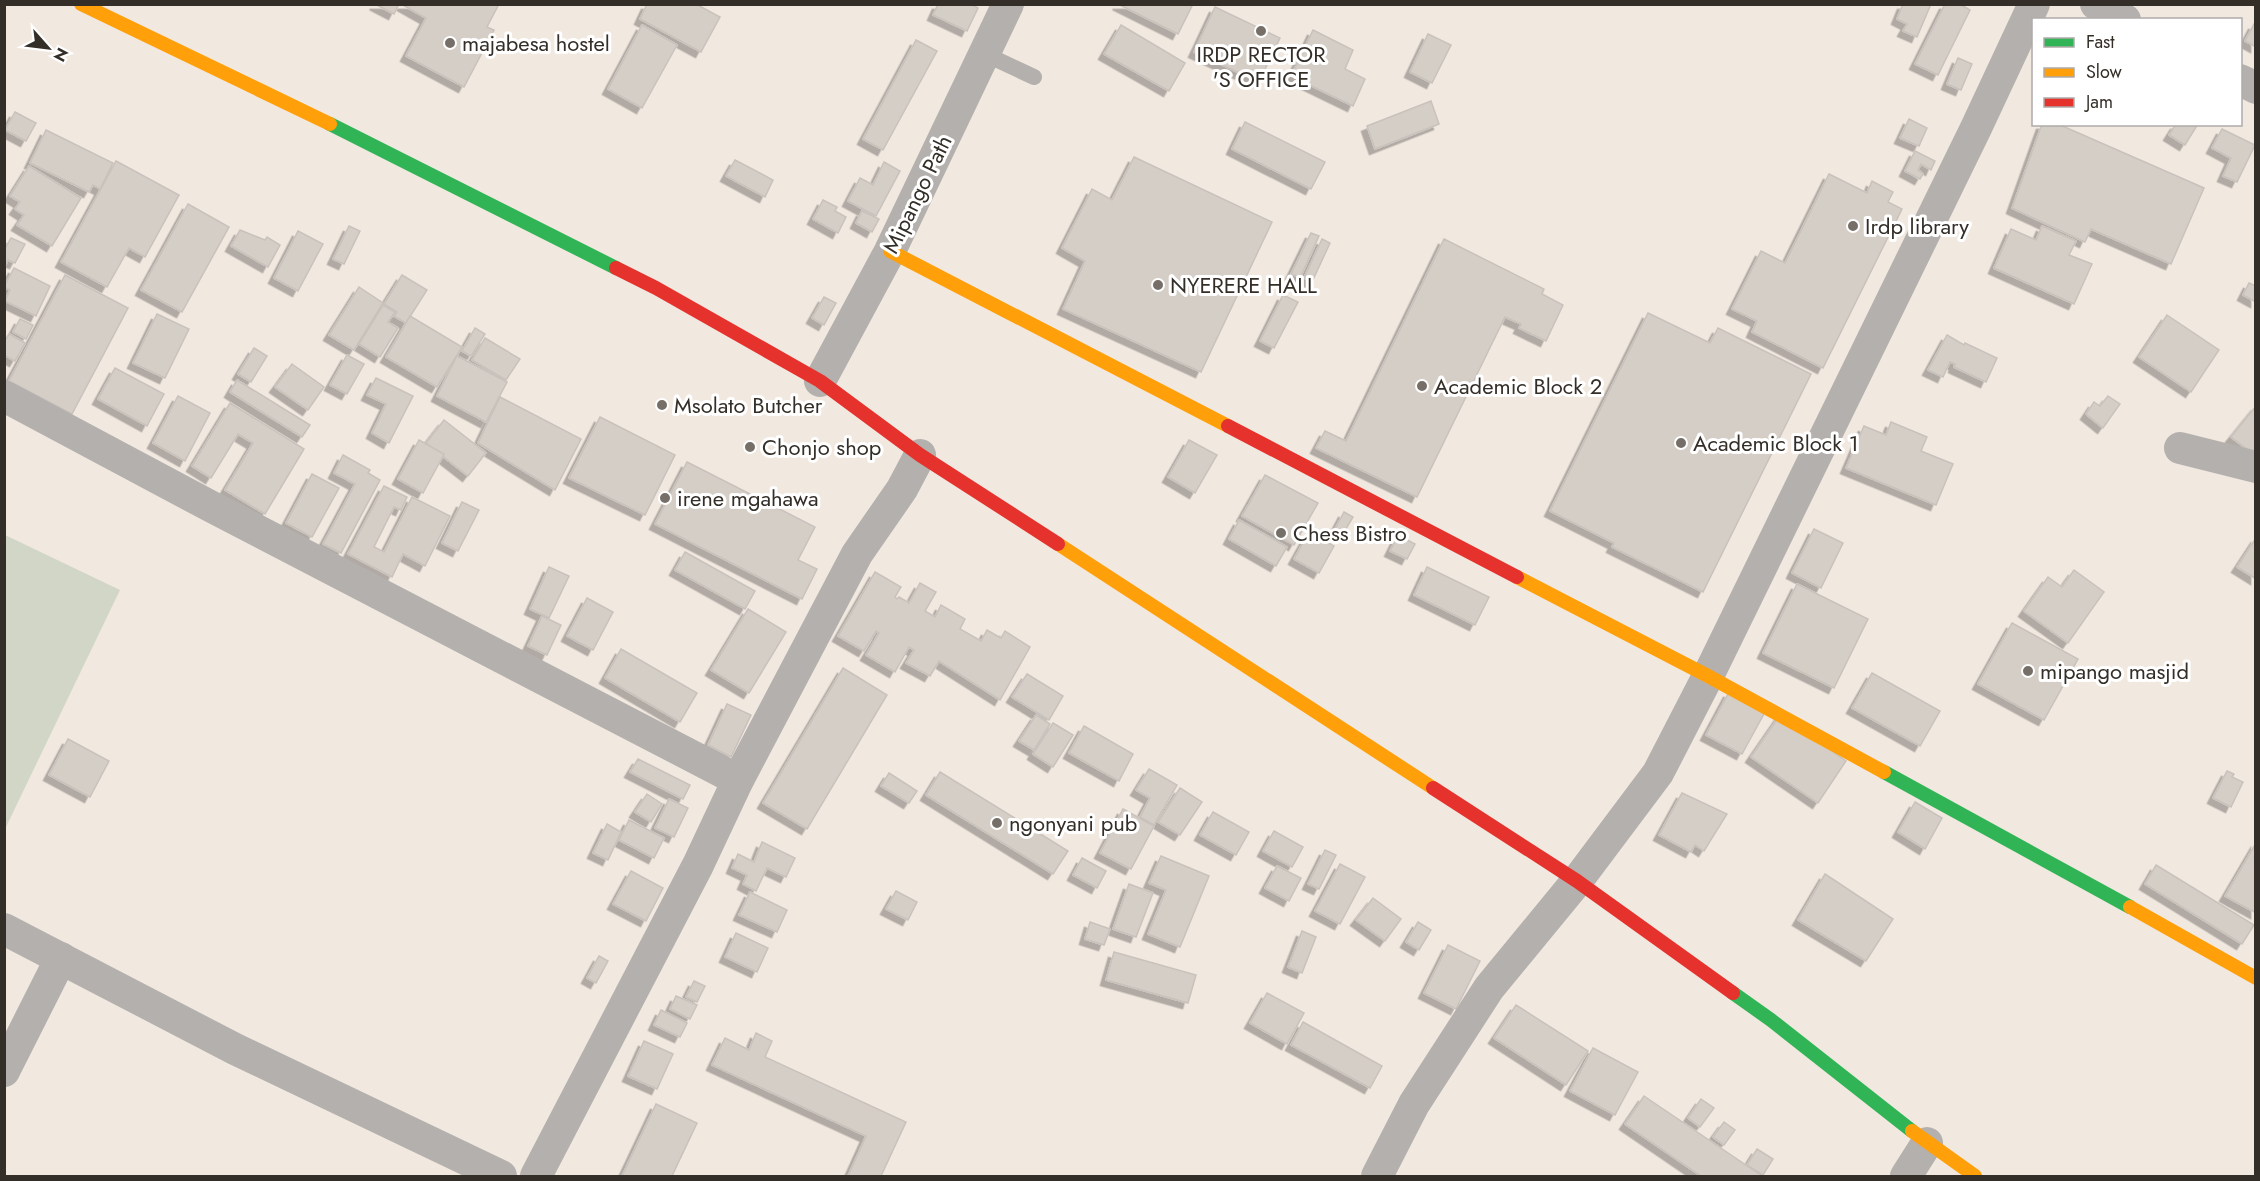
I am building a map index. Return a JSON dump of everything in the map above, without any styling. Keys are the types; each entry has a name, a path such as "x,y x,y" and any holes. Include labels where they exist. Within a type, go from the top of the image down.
{"main road":[{"path":"81,4 422,169 656,288 820,381 920,455 1577,881 1771,1020 1927,1143 1975,1176"},
{"path":"890,251 1708,676 2256,978"}],"street":[{"name":"Mipango Path","path":"820,381 890,251 1008,4"},
{"path":"1377,1176 1414,1104 1489,988 1577,881 1658,773 1708,676 1976,128 2034,4"},
{"path":"2096,4 2121,18"},
{"path":"2242,81 2256,88"},
{"path":"4,396 738,780"},
{"path":"2180,448 2256,467"},
{"path":"536,1176 698,865 738,780 857,554 902,489 920,455"},
{"path":"4,928 235,1049 501,1176"},
{"path":"4,1071 61,958"},
{"path":"1906,1176 1927,1143"}],"lane":[{"path":"985,54 1034,77"}],"green space":[{"path":"5,535 120,590 5,829"}],"building":[{"path":"375,4 399,4 394,14"},
{"name":"majabesa hostel","path":"401,4 499,4 487,27 494,30 464,87 406,56 426,18"},
{"path":"647,4 696,4 720,17 701,52 640,19"},
{"path":"938,4 971,4 978,8 967,31 933,15"},
{"path":"1118,4 1193,4 1178,34"},
{"path":"1903,4 1931,4 1917,37 1903,31 1907,24 1897,19"},
{"path":"1945,4 1960,4 1970,10 1938,75 1915,64"},
{"path":"1215,7 1280,38 1259,82 1194,52"},
{"path":"2254,24 2256,25 2256,47 2245,41"},
{"path":"642,25 677,45 642,108 608,89"},
{"path":"1121,25 1185,63 1169,91 1104,54"},
{"path":"1313,30 1353,50 1345,69 1365,79 1353,106 1291,76"},
{"path":"1428,34 1451,45 1432,83 1410,72"},
{"path":"916,40 937,51 883,150 863,139"},
{"path":"1958,58 1972,64 1961,90 1947,84"},
{"path":"1431,101 1439,124 1375,149 1367,126"},
{"path":"15,112 36,123 26,141 5,130"},
{"path":"1909,119 1927,128 1919,146 1900,138"},
{"path":"1245,122 1325,162 1311,189 1232,149"},
{"path":"2041,126 2063,126 2204,188 2171,264 2091,229 2085,242 2012,208"},
{"path":"2175,126 2197,126 2185,145 2169,135"},
{"path":"2222,129 2255,145 2237,182 2223,176 2231,158 2212,148"},
{"path":"46,130 113,163 100,189 93,185 89,192 30,163"},
{"path":"1915,151 1935,161 1931,170 1921,164 1918,170 1923,174 1920,179 1905,171"},
{"name":"NYERERE HALL","path":"1134,157 1272,222 1201,372 1063,309 1085,261 1062,248 1092,189 1112,200"},
{"path":"735,160 773,180 765,197 726,176"},
{"path":"116,161 179,195 145,257 129,248 107,287 61,262"},
{"path":"884,162 900,171 876,216 848,201 860,178 873,185"},
{"path":"29,166 81,198 52,246 17,225 24,215 15,209 20,202 10,196"},
{"path":"1829,174 1867,193 1872,181 1893,192 1888,202 1902,209 1823,368 1752,332 1757,321 1732,309 1761,251 1785,263"},
{"path":"823,200 837,207 835,211 846,217 838,233 813,219"},
{"path":"188,204 229,227 182,312 141,290"},
{"path":"862,211 879,219 872,232 856,223"},
{"path":"349,226 360,231 344,264 333,259"},
{"path":"2042,226 2076,241 2069,255 2092,264 2074,304 1994,268 2011,229 2036,240"},
{"path":"240,230 265,240 267,237 280,245 268,267 231,246"},
{"path":"298,231 323,244 298,291 274,278"},
{"path":"1311,233 1319,236 1300,278 1291,274"},
{"path":"11,238 25,244 15,263 8,260 4,268 4,246 6,247"},
{"path":"1322,239 1330,243 1312,282 1304,278"},
{"name":"Academic Block 2","path":"1444,239 1544,289 1542,294 1563,305 1546,341 1519,328 1521,324 1505,317 1417,497 1316,448 1325,431 1346,441"},
{"path":"14,268 50,286 36,316 5,301 10,290 4,287"},
{"path":"65,275 128,308 72,414 9,381"},
{"path":"402,275 427,290 406,323 394,316 397,312 384,304"},
{"path":"2249,283 2256,286 2256,302 2243,295"},
{"path":"359,287 383,303 354,350 329,335"},
{"path":"1283,295 1298,302 1274,348 1260,341"},
{"path":"824,297 836,303 824,325 812,318"},
{"path":"383,305 395,312 388,322 398,328 380,357 359,344"},
{"name":"Academic Block 1","path":"1648,313 1710,343 1718,328 1811,374 1703,592 1612,547 1614,543 1550,511"},
{"path":"157,314 189,329 165,378 133,363"},
{"path":"2167,315 2219,350 2191,392 2139,357"},
{"path":"410,316 462,347 437,387 386,357"},
{"path":"20,319 33,325 26,339 13,332"},
{"path":"475,328 485,334 471,356 462,351"},
{"path":"9,334 25,343 15,361 4,355 4,342"},
{"path":"1947,335 1964,345 1965,343 1997,358 1986,382 1954,367 1955,364 1950,362 1943,377 1928,370"},
{"path":"485,338 520,359 506,380 472,360"},
{"path":"254,348 267,356 251,382 238,374"},
{"path":"347,355 364,364 347,394 330,385"},
{"path":"457,356 507,382 486,422 437,396"},
{"path":"292,364 324,387 308,410 275,387"},
{"path":"115,368 164,394 147,426 98,399"},
{"path":"376,378 413,396 389,443 372,433 386,404 367,395"},
{"path":"237,380 310,425 302,437 230,392"},
{"path":"178,396 210,413 185,461 153,443"},
{"path":"2108,396 2120,404 2103,428 2086,414 2094,402 2100,406"},
{"path":"500,397 581,439 555,490 478,443"},
{"path":"230,403 304,449 265,514 225,490 253,443 238,434 211,478 192,466"},
{"path":"2256,406 2256,456 2231,437"},
{"path":"600,417 675,455 645,515 569,478"},
{"path":"444,420 486,453 468,476 426,443"},
{"path":"1891,422 1927,437 1921,451 1953,464 1936,505 1846,468 1864,426 1886,435"},
{"path":"419,440 444,454 423,493 398,479"},
{"path":"1189,440 1217,455 1195,493 1168,477"},
{"path":"343,455 370,470 368,473 380,480 341,553 323,544 355,484 334,473"},
{"path":"687,462 815,527 798,560 817,569 802,599 655,524"},
{"path":"312,474 339,488 312,537 286,523"},
{"path":"1265,475 1318,503 1294,545 1242,516"},
{"path":"384,486 407,497 401,510 394,507 374,547 384,552 412,497 450,516 425,566 403,554 392,577 348,554"},
{"path":"462,502 479,510 458,551 442,543"},
{"path":"1344,512 1353,517 1343,534 1335,529"},
{"path":"1239,520 1287,547 1276,566 1229,539"},
{"path":"1814,529 1843,543 1821,588 1792,573"},
{"path":"1309,532 1334,546 1319,573 1294,559"},
{"path":"1398,535 1415,544 1407,559 1390,551"},
{"path":"2256,538 2256,579 2237,567"},
{"path":"685,552 755,591 745,609 675,570"},
{"path":"549,567 569,576 549,618 530,609"},
{"path":"1427,567 1489,597 1475,625 1414,595"},
{"path":"2074,570 2104,592 2068,643 2024,611 2048,577 2062,587"},
{"path":"875,572 901,587 895,597 909,603 920,583 936,592 925,611 935,617 941,605 965,619 960,629 981,641 987,630 1001,638 1005,631 1030,647 1000,700 939,661 930,676 906,663 914,650 909,647 895,672 866,655 879,633 876,631 864,651 838,636"},
{"path":"1797,584 1868,619 1834,688 1763,653"},
{"path":"587,598 613,612 593,650 567,636"},
{"path":"748,609 786,632 749,693 711,670"},
{"path":"542,616 561,625 547,655 528,646"},
{"name":"mipango masjid","path":"2012,623 2078,659 2044,720 1978,684"},
{"path":"621,649 697,693 680,722 605,678"},
{"path":"843,668 887,695 807,829 763,803"},
{"path":"1872,673 1940,711 1920,746 1852,708"},
{"path":"1027,674 1063,696 1049,720 1012,697"},
{"path":"1729,692 1765,712 1742,754 1706,735"},
{"path":"727,704 751,715 731,757 708,745"},
{"path":"1036,715 1050,724 1034,750 1019,741"},
{"path":"1780,715 1846,761 1818,803 1751,757"},
{"path":"1053,723 1073,735 1053,767 1033,754"},
{"path":"1084,726 1133,754 1119,781 1069,753"},
{"path":"68,739 109,761 90,797 49,775"},
{"path":"638,759 690,785 683,799 630,772"},
{"path":"1149,769 1177,785 1154,825 1140,817 1150,798 1136,790"},
{"path":"2227,771 2234,774 2232,777 2243,782 2231,807 2213,798"},
{"name":"ngonyani pub","path":"940,772 1068,851 1053,874 926,795"},
{"path":"889,773 917,791 909,803 881,786"},
{"path":"1180,788 1202,802 1180,835 1158,822"},
{"path":"1682,793 1727,814 1704,851 1695,845 1691,852 1659,835"},
{"path":"647,794 662,804 651,822 635,812"},
{"path":"669,799 688,808 674,837 655,828"},
{"path":"1915,802 1942,818 1925,849 1898,832"},
{"path":"1123,809 1154,826 1131,869 1100,853"},
{"path":"1213,812 1249,832 1236,855 1200,835"},
{"path":"629,820 664,838 654,858 619,840"},
{"path":"607,824 621,832 608,860 593,853"},
{"path":"1274,831 1303,847 1292,867 1263,851"},
{"path":"762,842 795,858 786,877 767,868 756,891 743,884 747,875 732,868 738,854 754,862"},
{"path":"2256,843 2256,913 2225,896"},
{"path":"1325,850 1336,855 1319,889 1308,884"},
{"path":"1161,856 1209,876 1180,947 1148,934 1166,890 1149,883"},
{"path":"1082,858 1106,871 1097,888 1073,875"},
{"path":"1340,864 1365,877 1340,924 1315,911"},
{"path":"2156,865 2254,925 2242,944 2145,884"},
{"path":"1277,866 1301,878 1289,901 1265,888"},
{"path":"631,871 663,888 646,921 613,904"},
{"path":"1825,874 1893,919 1866,961 1798,920"},
{"path":"1129,884 1153,893 1136,937 1113,929"},
{"path":"896,891 917,902 908,920 886,909"},
{"path":"750,892 787,910 777,932 739,915"},
{"path":"1373,898 1401,919 1385,941 1356,920"},
{"path":"1090,922 1110,929 1104,945 1085,939"},
{"path":"1418,922 1431,930 1419,950 1406,942"},
{"path":"1302,931 1316,937 1302,973 1288,967"},
{"path":"736,933 768,948 757,972 725,957"},
{"path":"1448,945 1480,961 1456,1009 1424,993"},
{"path":"1114,952 1196,975 1188,1003 1106,980"},
{"path":"599,956 608,961 596,983 587,978"},
{"path":"694,981 705,986 697,1002 686,997"},
{"path":"1267,993 1304,1013 1287,1044 1250,1023"},
{"path":"676,996 697,1005 690,1019 670,1009"},
{"path":"1516,1005 1588,1051 1566,1085 1494,1038"},
{"path":"661,1010 687,1023 680,1037 654,1025"},
{"path":"1303,1022 1382,1066 1370,1088 1291,1045"},
{"path":"756,1033 772,1041 765,1057 906,1122 881,1176 848,1176 866,1136 712,1065 725,1038 749,1050"},
{"path":"644,1041 673,1054 657,1089 628,1076"},
{"path":"1593,1048 1638,1072 1615,1115 1570,1091"},
{"path":"1644,1096 1762,1176 1701,1176 1625,1124"},
{"path":"1701,1099 1714,1108 1700,1127 1688,1118"},
{"path":"656,1104 697,1123 672,1176 622,1176"},
{"path":"1724,1122 1735,1130 1724,1145 1713,1137"},
{"path":"1757,1149 1773,1159 1763,1175 1747,1165"}],"traffic: fast":[{"path":"330,124 616,268"},
{"path":"1884,772 2130,907"},
{"path":"1733,993 1771,1020 1912,1131"}],"traffic: slow":[{"path":"81,4 330,124"},
{"path":"890,251 1228,426"},
{"path":"1058,544 1433,788"},
{"path":"1517,577 1708,676 1884,772"},
{"path":"2130,907 2256,978"},
{"path":"1912,1131 1975,1176"}],"traffic: jam":[{"path":"616,268 656,288 820,381 920,455 1058,544"},
{"path":"1228,426 1517,577"},
{"path":"1433,788 1577,881 1733,993"}],"place":[{"name":"IRDP RECTOR 'S OFFICE","path":"1261,31"},
{"name":"majabesa hostel","path":"450,43"},
{"name":"Irdp library","path":"1853,226"},
{"name":"NYERERE HALL","path":"1158,285"},
{"name":"Academic Block 2","path":"1422,386"},
{"name":"Msolato Butcher","path":"662,405"},
{"name":"Academic Block 1","path":"1681,443"},
{"name":"Chonjo shop","path":"750,447"},
{"name":"irene mgahawa","path":"665,498"},
{"name":"Chess Bistro","path":"1281,533"},
{"name":"mipango masjid","path":"2028,671"},
{"name":"ngonyani pub","path":"997,823"}]}
